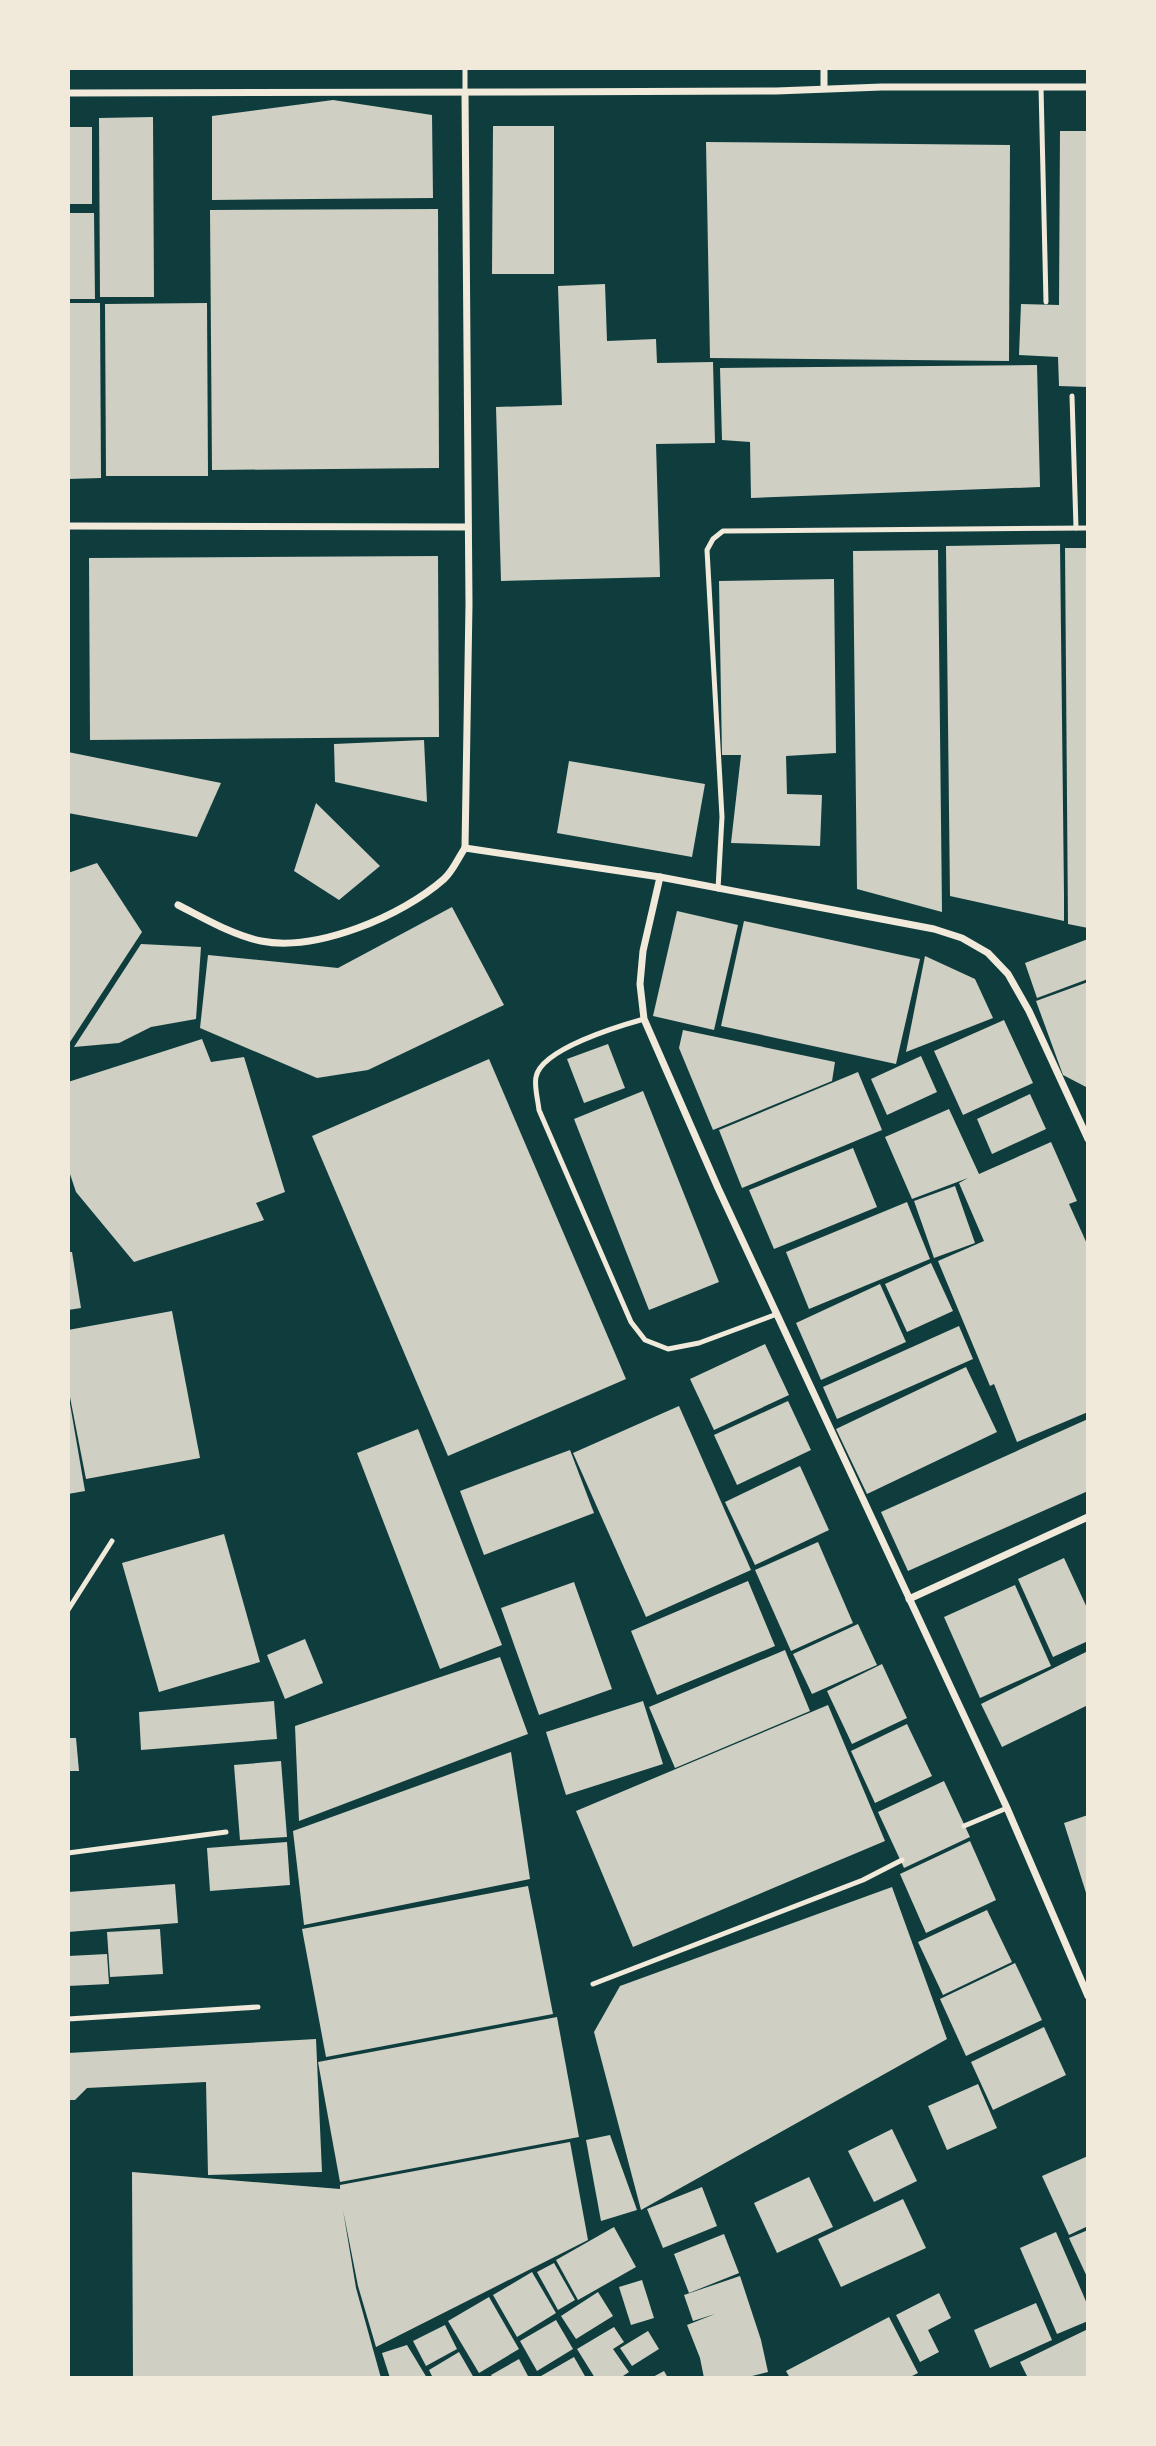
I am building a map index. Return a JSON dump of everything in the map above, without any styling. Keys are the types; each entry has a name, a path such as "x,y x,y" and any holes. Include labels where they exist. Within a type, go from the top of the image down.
{"street":[{"path":"824,68 824,88"},
{"path":"68,93 1088,87"},
{"path":"178,905 228,930 262,941 302,942 355,931 426,893 447,877 465,848 469,604 465,92"},
{"path":"68,526 467,527"},
{"path":"465,848 660,877 934,929 962,938 988,953 1009,974 1088,1139"},
{"path":"660,877 643,951 640,984 644,1019 718,1188 1007,1808 1085,1980 1088,1996"},
{"path":"1076,1113 1088,1112"},
{"path":"909,1599 1088,1517"}],"lane":[{"path":"465,92 466,68"},
{"path":"1041,87 1046,302"},
{"path":"1072,396 1076,528"},
{"path":"719,889 722,817 707,550 713,539 723,531 1088,528"},
{"path":"644,1019 618,1026 555,1055 542,1063 535,1077 539,1110 631,1322 645,1340 668,1349 699,1343 777,1314"},
{"path":"68,1610 112,1541"},
{"path":"964,1826 1007,1808"},
{"path":"68,1853 226,1832"},
{"path":"593,1984 863,1880 902,1860"},
{"path":"68,2019 258,2007"}],"building":[{"path":"333,100 432,115 433,198 212,200 212,116"},
{"path":"153,117 154,297 100,297 99,118"},
{"path":"493,126 554,126 554,274 492,274"},
{"path":"68,127 92,127 92,204 68,204"},
{"path":"1060,131 1088,131 1088,387 1059,386 1058,357 1019,355 1021,304 1059,305"},
{"path":"706,142 1010,145 1009,361 710,358"},
{"path":"438,209 439,468 212,470 210,210"},
{"path":"68,213 94,213 95,299 68,299"},
{"path":"605,284 607,341 656,339 657,363 713,362 715,443 656,444 660,577 501,581 496,407 562,405 558,286"},
{"path":"68,303 100,303 101,478 68,479"},
{"path":"207,303 208,476 106,476 105,304"},
{"path":"1037,365 1040,487 751,498 750,442 722,440 720,368"},
{"path":"1060,544 1064,921 950,896 946,546"},
{"path":"1065,548 1088,548 1088,928 1068,924"},
{"path":"938,550 942,912 857,889 853,551"},
{"path":"438,556 439,737 90,740 89,558"},
{"path":"834,579 836,753 786,756 787,794 822,795 820,846 731,843 741,755 722,755 719,581"},
{"path":"424,740 427,802 335,782 334,744"},
{"path":"68,752 221,783 197,837 68,813"},
{"path":"569,761 705,784 692,857 557,833"},
{"path":"316,803 380,866 339,900 294,871"},
{"path":"97,863 142,932 68,1045 68,873"},
{"path":"452,907 504,1005 368,1070 317,1078 200,1028 208,955 338,968"},
{"path":"677,911 738,925 714,1030 653,1016"},
{"path":"744,921 920,959 896,1064 721,1026"},
{"path":"1088,939 1088,979 1037,998 1025,963"},
{"path":"141,944 201,947 196,1019 151,1027 119,1043 74,1047"},
{"path":"925,956 975,979 993,1018 906,1052"},
{"path":"1088,982 1088,1088 1063,1075 1036,1001"},
{"path":"1004,1020 1033,1083 963,1115 934,1051"},
{"path":"683,1030 835,1062 832,1081 713,1130 679,1048"},
{"path":"202,1039 211,1062 244,1057 285,1192 256,1203 264,1220 134,1262 76,1192 68,1168 68,1082"},
{"path":"608,1044 625,1088 584,1103 567,1059"},
{"path":"921,1056 937,1092 887,1115 871,1079"},
{"path":"489,1059 626,1379 448,1456 312,1136"},
{"path":"858,1072 882,1130 742,1188 719,1130"},
{"path":"643,1091 719,1282 649,1310 574,1119"},
{"path":"1030,1094 1046,1129 992,1154 977,1119"},
{"path":"949,1109 979,1174 1051,1142 1077,1201 1069,1204 1088,1246 1088,1412 1017,1442 994,1384 990,1386 938,1261 984,1241 959,1183 968,1178 912,1199 885,1137"},
{"path":"853,1148 877,1207 774,1249 749,1190"},
{"path":"955,1186 975,1243 934,1258 914,1201"},
{"path":"907,1202 930,1259 809,1309 786,1252"},
{"path":"68,1252 72,1252 81,1308 68,1310"},
{"path":"931,1263 953,1311 907,1332 885,1284"},
{"path":"880,1284 906,1342 821,1380 796,1323"},
{"path":"172,1311 200,1458 86,1479 68,1387 68,1330"},
{"path":"959,1326 973,1359 837,1419 823,1387"},
{"path":"765,1344 789,1395 714,1430 690,1379"},
{"path":"966,1367 997,1432 867,1494 836,1429"},
{"path":"788,1401 811,1450 737,1485 714,1435"},
{"path":"70,1404 85,1491 68,1494 68,1405"},
{"path":"679,1406 751,1570 646,1617 573,1453"},
{"path":"1088,1419 1088,1491 908,1571 881,1512"},
{"path":"418,1429 502,1645 440,1669 357,1453"},
{"path":"570,1450 594,1513 484,1555 460,1491"},
{"path":"800,1466 829,1530 755,1565 725,1502"},
{"path":"224,1534 260,1662 159,1692 122,1563"},
{"path":"818,1542 853,1623 791,1651 755,1570"},
{"path":"1064,1558 1088,1610 1088,1641 1053,1657 1018,1579"},
{"path":"748,1581 775,1646 657,1695 631,1631"},
{"path":"574,1582 612,1689 539,1715 501,1608"},
{"path":"1015,1585 1051,1666 980,1698 944,1617"},
{"path":"858,1624 877,1665 812,1694 793,1654"},
{"path":"305,1639 323,1683 285,1699 267,1655"},
{"path":"785,1650 810,1711 675,1768 649,1707"},
{"path":"1088,1651 1088,1705 1002,1747 981,1704"},
{"path":"500,1657 528,1734 299,1821 295,1726"},
{"path":"882,1664 907,1718 852,1744 827,1691"},
{"path":"274,1701 277,1739 141,1750 139,1712"},
{"path":"643,1701 663,1764 566,1795 546,1732"},
{"path":"828,1705 885,1841 633,1947 576,1811"},
{"path":"907,1724 932,1776 875,1803 851,1751"},
{"path":"68,1738 76,1738 79,1771 68,1771"},
{"path":"511,1752 530,1879 304,1925 293,1831"},
{"path":"281,1761 287,1837 240,1840 234,1765"},
{"path":"944,1781 970,1837 904,1868 878,1812"},
{"path":"1088,1815 1088,1896 1087,1896 1064,1823"},
{"path":"970,1841 996,1900 926,1933 900,1874"},
{"path":"287,1842 290,1885 210,1891 207,1848"},
{"path":"175,1884 178,1923 68,1932 68,1892"},
{"path":"528,1886 553,2014 326,2057 302,1929"},
{"path":"892,1887 947,2039 641,2210 594,2032 620,1986"},
{"path":"987,1910 1012,1962 943,1995 918,1942"},
{"path":"160,1929 163,1974 110,1977 107,1932"},
{"path":"107,1954 109,1984 68,1986 68,1956"},
{"path":"1015,1963 1042,2020 966,2056 940,1999"},
{"path":"557,2017 579,2137 340,2182 318,2062"},
{"path":"1044,2027 1066,2075 993,2110 971,2062"},
{"path":"316,2039 322,2172 208,2175 206,2082 87,2088 75,2100 68,2100 68,2053"},
{"path":"978,2084 997,2128 947,2150 928,2106"},
{"path":"892,2129 917,2181 874,2202 848,2151"},
{"path":"610,2135 637,2210 601,2221 586,2140"},
{"path":"570,2142 588,2240 376,2347 358,2286 343,2210 356,2288 381,2378 133,2377 132,2172 340,2189 340,2185"},
{"path":"1088,2156 1088,2226 1069,2235 1042,2176"},
{"path":"809,2177 833,2227 777,2253 754,2203"},
{"path":"702,2187 717,2226 663,2248 647,2209"},
{"path":"903,2199 926,2248 841,2287 818,2239"},
{"path":"614,2227 636,2267 578,2300 556,2260"},
{"path":"1088,2230 1088,2279 1069,2238"},
{"path":"1056,2232 1088,2306 1088,2321 1057,2334 1020,2248"},
{"path":"724,2234 739,2273 689,2293 674,2254"},
{"path":"554,2263 575,2300 558,2310 537,2272"},
{"path":"532,2272 556,2313 517,2337 493,2295"},
{"path":"740,2276 761,2340 768,2372 744,2378 704,2378 700,2358 687,2325 715,2314 693,2321 684,2295"},
{"path":"642,2280 654,2318 631,2325 619,2287"},
{"path":"598,2292 613,2316 576,2339 561,2316"},
{"path":"939,2293 951,2318 928,2330 939,2352 920,2362 896,2315"},
{"path":"489,2297 519,2349 479,2373 448,2321"},
{"path":"1036,2303 1052,2340 990,2368 974,2330"},
{"path":"889,2317 918,2373 908,2378 790,2378 786,2371"},
{"path":"556,2320 573,2349 537,2371 520,2341"},
{"path":"445,2325 457,2349 426,2366 413,2341"},
{"path":"614,2327 624,2342 613,2349 629,2372 620,2378 595,2378 577,2349"},
{"path":"1088,2329 1088,2378 1028,2378 1020,2362"},
{"path":"648,2331 659,2349 632,2366 620,2348"},
{"path":"407,2345 427,2378 390,2378 382,2353"},
{"path":"459,2352 474,2378 433,2378 429,2370"},
{"path":"574,2357 586,2378 542,2378 541,2376"},
{"path":"519,2359 529,2378 493,2378 491,2375"},
{"path":"664,2371 668,2378 651,2378"}]}
